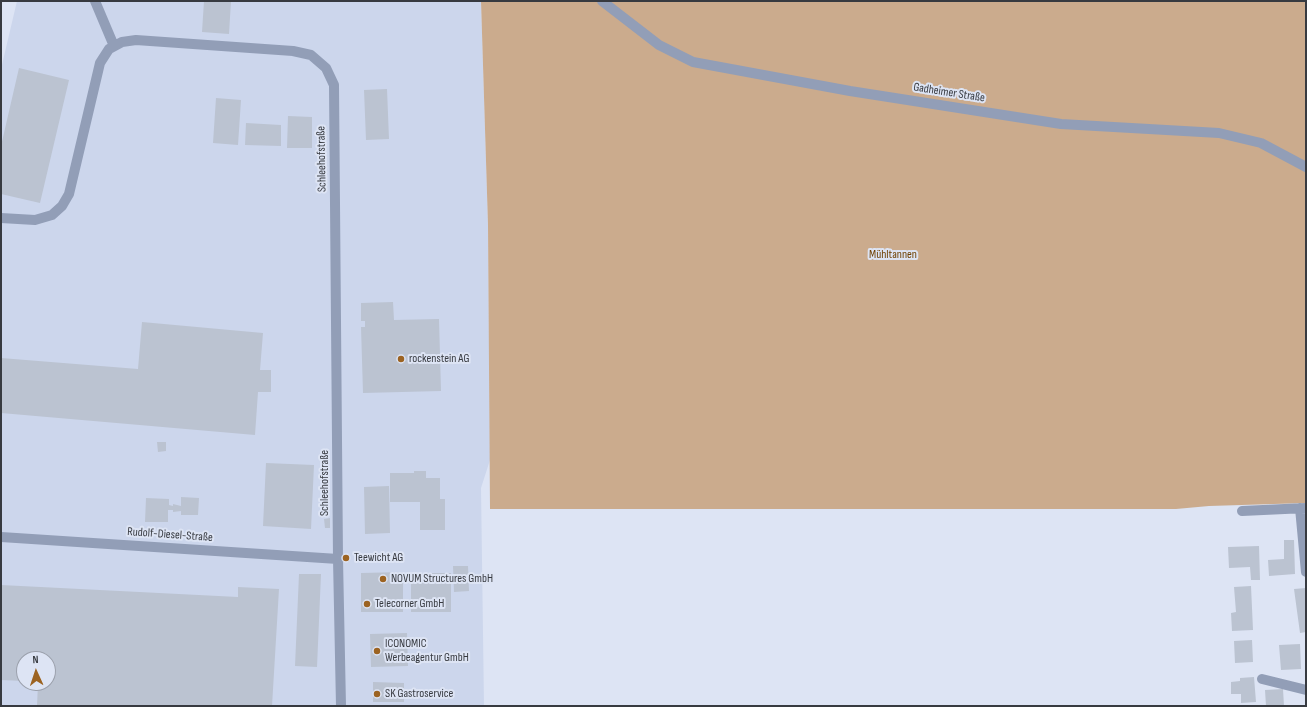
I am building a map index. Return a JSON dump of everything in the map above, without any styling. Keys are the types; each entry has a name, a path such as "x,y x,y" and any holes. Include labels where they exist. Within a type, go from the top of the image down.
{"street":[{"path":"1,218 35,220 52,215 62,206 69,194 100,62 109,49 114,46 95,1"},
{"name":"Gadheimer Straße","path":"602,1 659,45 693,62 850,91 1061,124 1219,134 1262,143 1306,167"},
{"name":"Schleehofstraße","path":"114,46 122,42 136,40 293,51 310,55 326,68 334,85 338,559 341,706"},
{"path":"1242,511 1303,508 1306,572"},
{"name":"Rudolf-Diesel-Straße","path":"1,538 338,559"},
{"path":"1262,679 1306,690"}],"shaded area":[{"path":"17,1 481,1 488,225 490,460 481,488 484,706 1,706 1,69"}],"green space":[{"name":"Mühltannen","path":"481,1 1306,1 1306,503 1209,506 1176,509 490,509 488,225"}],"building":[{"path":"204,1 231,1 229,34 202,32"},
{"path":"19,68 69,80 40,203 1,194 1,146"},
{"path":"387,89 389,139 366,140 364,90"},
{"path":"216,98 241,100 238,145 213,143"},
{"path":"288,116 312,117 312,148 287,148"},
{"path":"246,123 281,125 281,146 245,145"},
{"name":"rockenstein AG","path":"393,302 394,320 439,319 441,391 363,393 361,327 365,327 365,321 361,321 361,303"},
{"path":"142,322 263,333 260,370 271,370 271,392 258,392 255,435 1,413 1,358 138,369"},
{"path":"157,442 166,442 166,451 158,452"},
{"path":"266,463 314,465 311,529 263,526"},
{"path":"414,471 426,471 426,478 440,478 440,499 445,499 445,530 420,530 420,502 390,502 390,473 414,473"},
{"path":"389,486 390,533 365,534 364,487"},
{"path":"181,497 199,498 198,515 181,515 181,511 173,512 173,510 168,510 168,522 145,522 146,498 169,499 169,505 173,506 173,504 181,506"},
{"path":"330,518 330,528 325,528 324,519"},
{"path":"1284,540 1294,540 1295,574 1269,576 1268,560 1284,559"},
{"path":"1259,546 1260,580 1251,580 1250,567 1229,568 1228,547"},
{"path":"453,566 468,566 469,591 454,592"},
{"path":"403,572 403,612 361,612 361,573"},
{"path":"411,573 451,573 451,612 411,612"},
{"path":"299,574 321,574 317,667 295,666"},
{"path":"1,585 238,597 238,587 279,589 272,706 37,706 38,691 56,691 56,651 16,651 16,681 1,680"},
{"path":"1251,586 1253,630 1232,631 1231,613 1236,612 1234,587"},
{"path":"1306,588 1306,632 1300,633 1294,589"},
{"path":"407,633 408,666 371,667 370,634"},
{"path":"1252,640 1253,662 1235,663 1234,641"},
{"path":"1300,644 1301,669 1281,670 1279,645"},
{"path":"1254,677 1256,702 1241,703 1241,694 1231,694 1231,682 1240,681 1240,678"},
{"path":"373,682 404,683 404,702 373,702"},
{"path":"1283,689 1284,706 1266,706 1265,690"}],"place":[{"name":"rockenstein AG","path":"401,359"},
{"name":"Teewicht AG","path":"346,558"},
{"name":"NOVUM Structures GmbH","path":"383,579"},
{"name":"Telecorner GmbH","path":"367,604"},
{"name":"ICONOMIC Werbeagentur GmbH","path":"377,651"},
{"name":"SK Gastroservice","path":"377,694"}]}
